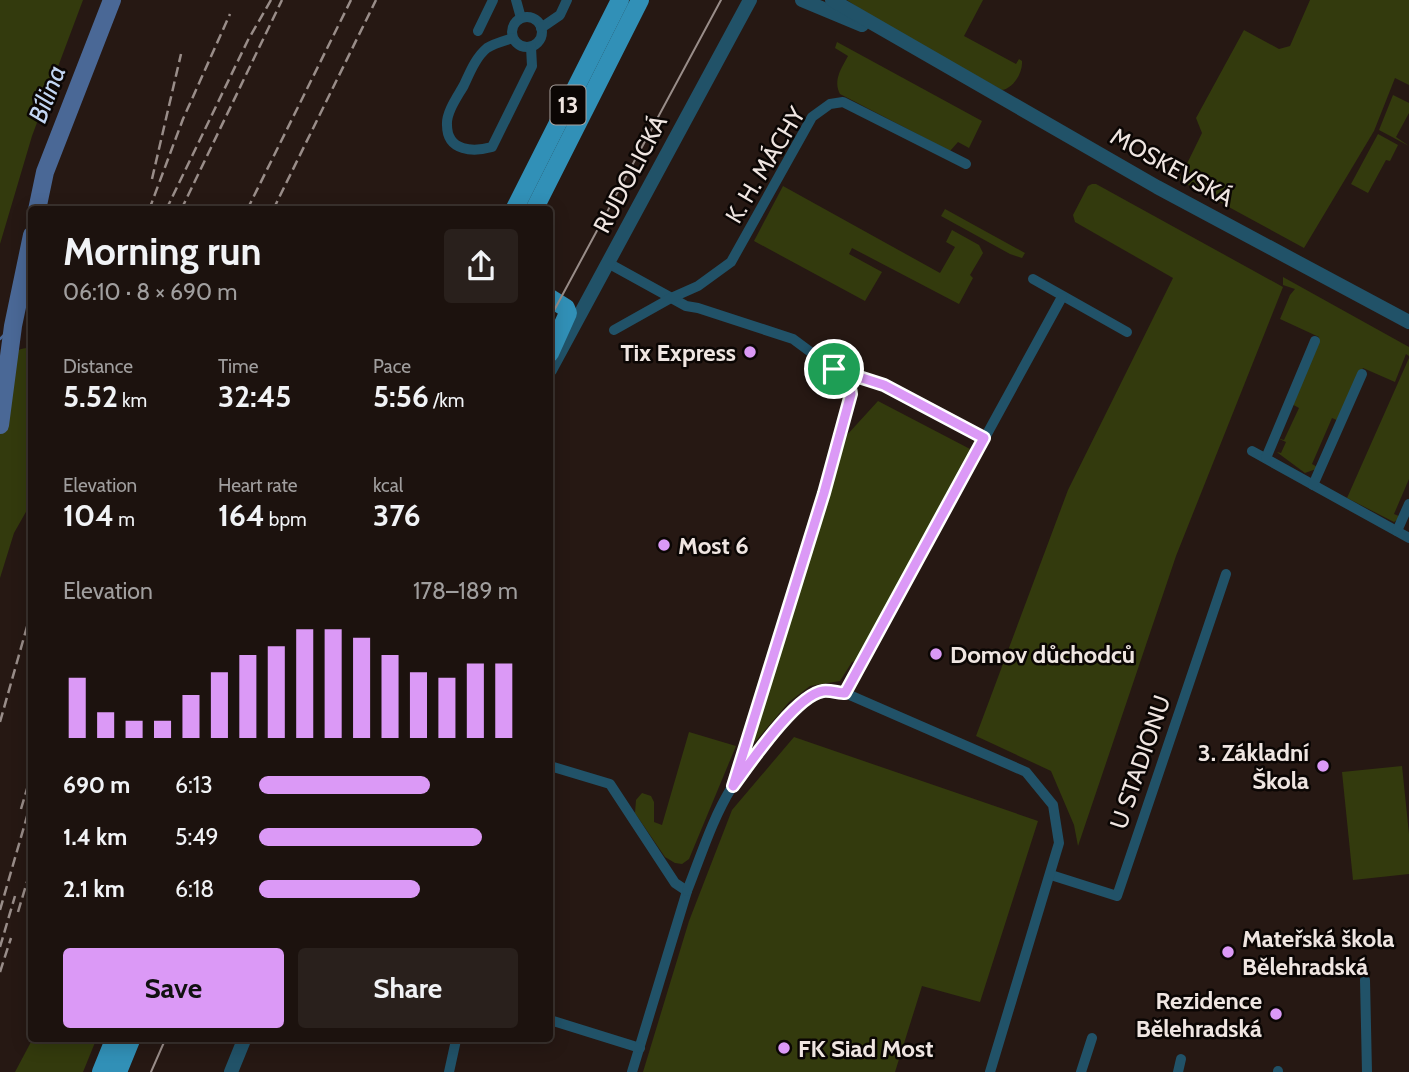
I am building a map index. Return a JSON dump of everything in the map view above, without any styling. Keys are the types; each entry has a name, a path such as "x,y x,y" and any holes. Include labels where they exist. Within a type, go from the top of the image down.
{"highway":[{"name":"13","path":"516,206 621,0"},
{"name":"13","path":"536,206 640,0"},
{"path":"553,300 566,308 568,313 553,346"},
{"path":"101,1072 113,1042"},
{"path":"118,1072 130,1042"}],"street":[{"path":"478,31 493,0"},
{"path":"516,0 521,18"},
{"path":"541,28 560,15 567,0"},
{"name":"RUDOLICKÁ","path":"553,364 751,0"},
{"name":"MOSKEVSKÁ","path":"802,0 914,49"},
{"name":"MOSKEVSKÁ","path":"832,0 1157,187 1409,322"},
{"path":"521,18 534,18 541,28 540,39 531,47 519,45 513,38 512,26 521,18"},
{"path":"513,38 485,49 449,114 447,125 451,140 463,149 476,151 492,147 532,66 531,47"},
{"name":"K. H. MÁCHY","path":"614,330 698,286 732,262 812,117 830,104 843,102 966,164"},
{"path":"608,263 686,306 793,339 847,379 851,386 824,493 733,786"},
{"path":"1033,279 1127,332"},
{"path":"845,693 1062,297"},
{"path":"1266,458 1315,341"},
{"path":"834,369 884,385 984,438"},
{"path":"1313,485 1362,374"},
{"path":"1252,451 1409,538"},
{"path":"1397,531 1409,504"},
{"name":"U STADIONU","path":"1051,875 1117,897 1226,573"},
{"path":"632,1072 687,891 713,824 733,786 791,712 808,697 823,691 845,693 1026,772 1053,805 1059,843 990,1072"},
{"path":"553,767 610,785 675,883 687,891"},
{"path":"1365,980 1367,1072"},
{"path":"553,1021 640,1048"},
{"path":"1081,1072 1092,1038"},
{"path":"231,1072 242,1042"},
{"path":"449,1072 456,1042"},
{"path":"1178,1072 1181,1059"}],"green space":[{"path":"0,0 83,0 32,136 0,244"},
{"path":"847,0 983,0 964,36 1016,64 1019,59 1022,61 1019,74 1014,83 1002,90 880,23"},
{"path":"1310,0 1409,0 1409,85 1395,78 1374,131 1304,248 1179,180 1202,133 1196,118 1244,30 1279,49 1290,46"},
{"path":"837,42 982,121 969,148 958,142 950,151 840,94 838,79 848,56 835,48"},
{"path":"1393,95 1409,103 1409,113 1396,137 1409,146 1379,130"},
{"path":"1378,134 1398,145 1390,161 1386,160 1368,193 1351,184"},
{"path":"1092,184 1283,287 1176,556 1078,846 1074,825 1051,771 976,736 1068,490 1173,278 1075,222 1073,215 1088,186"},
{"path":"783,186 940,273 955,247 946,242 952,230 979,245 983,253 970,275 973,278 959,304 852,248 849,254 882,272 865,301 754,241"},
{"path":"945,209 1025,253 1022,258 1010,254 941,216"},
{"path":"1283,277 1409,347 1409,356 1406,354 1395,382 1363,368 1339,421 1332,418 1312,464 1319,468 1305,473 1277,452 1281,453 1286,442 1277,438 1284,440 1299,408 1290,403 1319,337 1280,319 1295,289 1283,285"},
{"path":"28,348 28,508 14,533 0,578 0,359"},
{"path":"1409,358 1409,479 1394,514 1401,517 1394,522 1347,498"},
{"path":"878,401 970,449 856,661 852,662 840,681 810,686 789,702 755,742 752,740 847,435"},
{"path":"689,732 736,746 689,859 682,864 665,857 635,813 636,800 642,793 651,796 654,802 654,822 662,825"},
{"path":"794,737 1038,821 980,1002 922,986 895,1072 643,1072 689,921 732,810"},
{"path":"1402,766 1409,834 1409,874 1353,880 1342,772"},
{"path":"31,1042 95,1042 83,1072 15,1072"}],"waterway":[{"name":"Bílina","path":"38,206 45,172 112,0"},
{"name":"Bílina","path":"0,425 13,326 28,254"},
{"path":"0,339 13,326"}],"tram line":[{"path":"553,312 721,0"},
{"path":"151,1072 164,1042"}],"railway":[{"path":"168,206 248,40 271,0"},
{"path":"183,206 282,0"},
{"path":"249,206 351,0"},
{"path":"275,206 376,0"},
{"path":"150,206 183,119 230,14"},
{"path":"152,179 181,54"},
{"path":"0,722 28,623"},
{"path":"21,809 28,785"},
{"path":"0,910 28,813"},
{"path":"18,912 28,878"},
{"path":"0,947 15,896"},
{"path":"0,972 11,938"}],"place":[{"name":"Tix Express","path":"750,352"},
{"name":"Most 6","path":"664,545"},
{"name":"Domov důchodců","path":"936,654"},
{"name":"3. Základní Škola","path":"1323,766"},
{"name":"Mateřská škola Bělehradská","path":"1228,952"},
{"name":"Rezidence Bělehradská","path":"1276,1014"},
{"name":"FK Siad Most","path":"784,1048"}],"route":[{"path":"834,369 884,385 984,438 845,693 823,691 808,697 791,712 733,786 824,493 851,394 847,379 834,369"}]}
